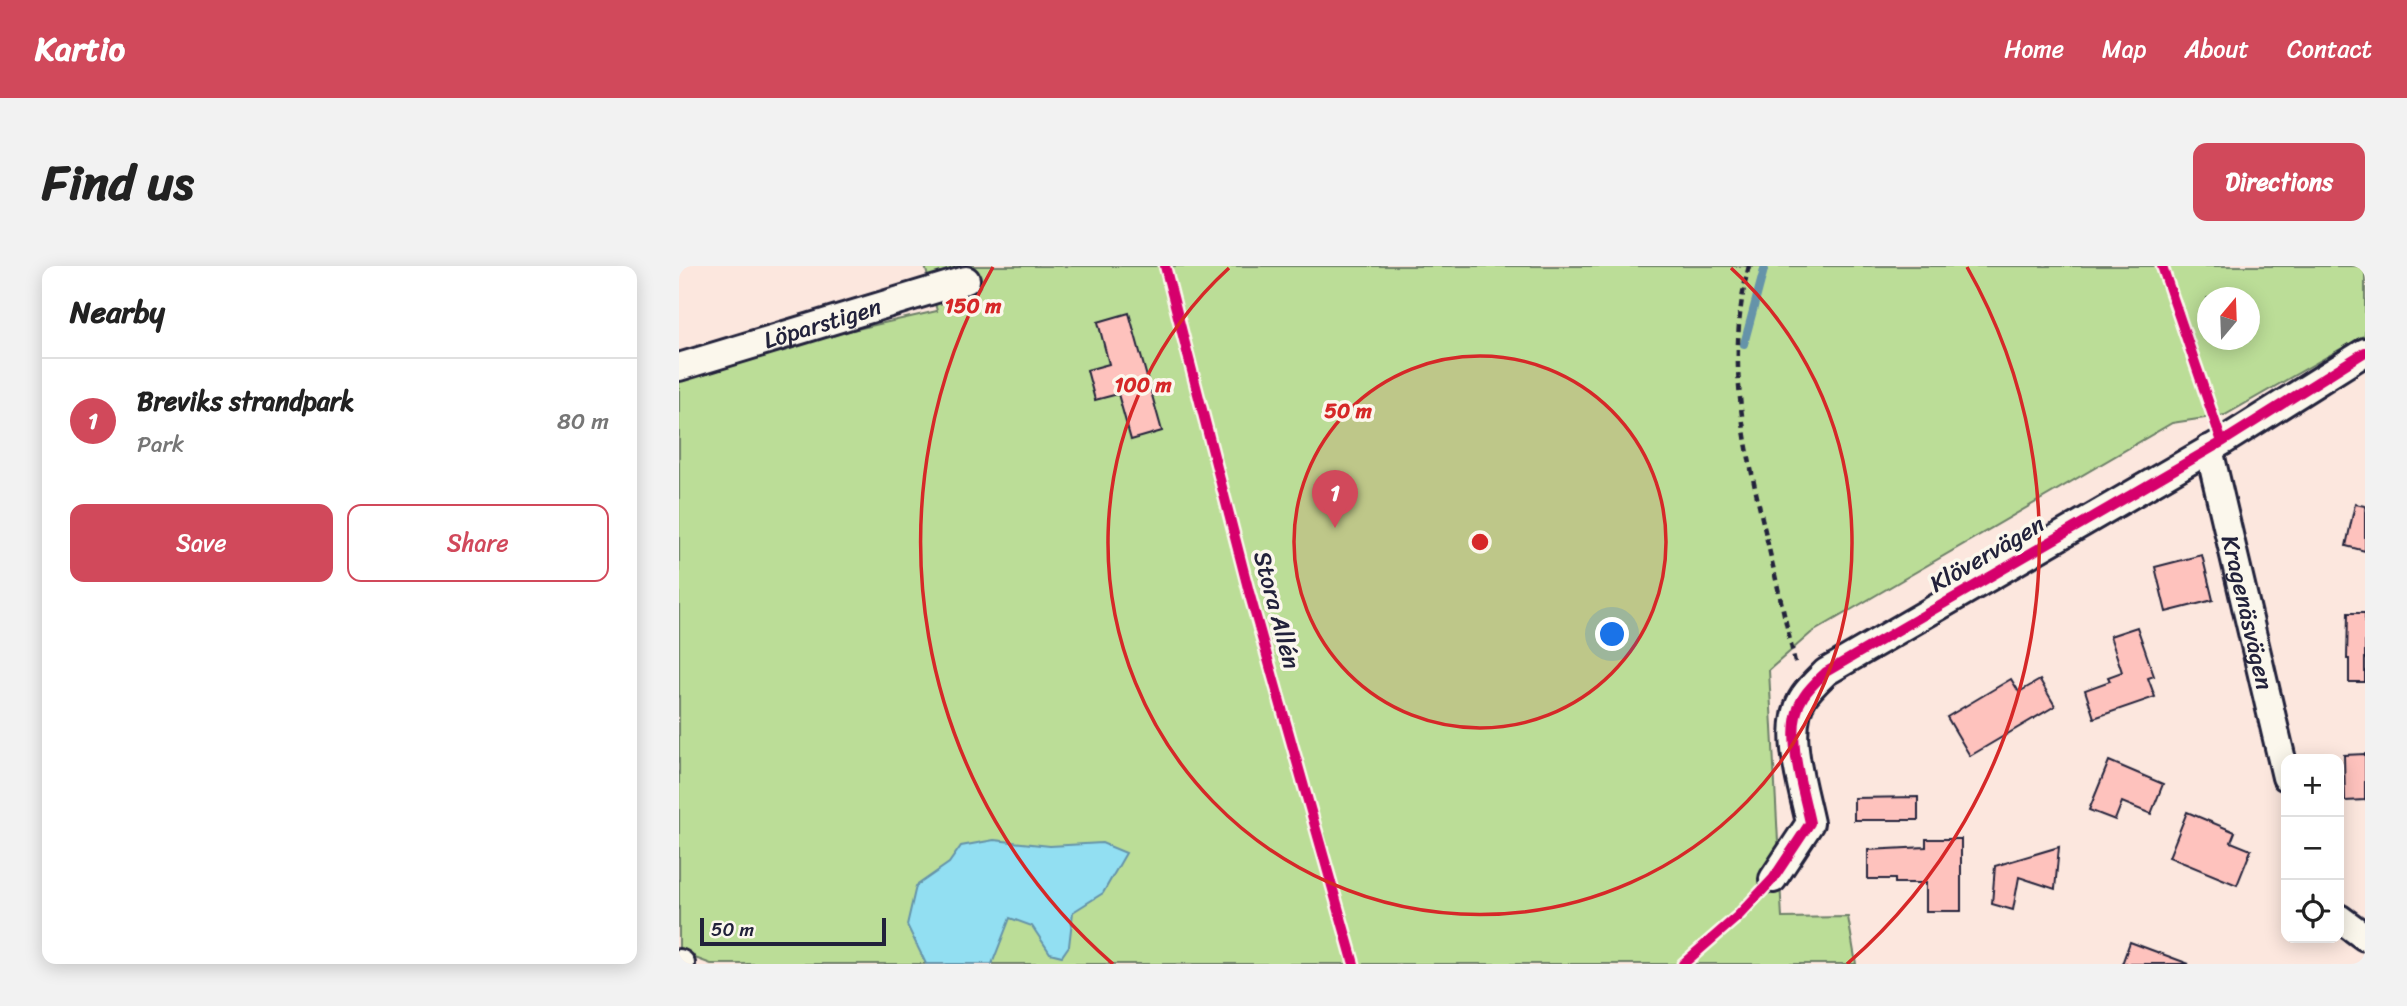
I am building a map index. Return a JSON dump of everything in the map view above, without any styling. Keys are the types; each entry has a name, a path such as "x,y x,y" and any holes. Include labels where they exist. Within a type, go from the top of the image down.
{"street":[{"name":"Löparstigen","path":"679,367 966,280"},
{"name":"Klövervägen","path":"1803,696 1826,672 2209,449 2365,352"},
{"name":"Kragenäsvägen","path":"2209,449 2281,756"},
{"path":"1773,879 1810,823 1794,743 1795,718 1803,696"},
{"path":"2344,922 2365,937"}],"path":[{"path":"1749,266 1742,292 1737,380 1750,466 1803,696"}],"green space":[{"path":"925,266 2365,266 2365,335 2225,415 2172,423 1811,633 1769,670 1782,918 1848,917 1856,964 711,964 679,952 679,369 937,311"}],"water":[{"path":"994,840 1050,846 1102,843 1126,853 1103,893 1073,912 1069,946 1062,956 1050,953 1032,926 1010,918 992,964 926,964 907,925 916,886 949,863 961,846"}],"building":[{"path":"1129,313 1162,431 1131,440 1118,394 1095,400 1087,370 1109,364 1098,322"},
{"path":"2355,504 2365,506 2365,551 2346,546"},
{"path":"2202,555 2213,600 2166,612 2155,567"},
{"path":"2348,613 2365,613 2365,682 2349,682"},
{"path":"2137,627 2154,676 2148,678 2155,697 2094,718 2085,690 2110,681 2108,677 2122,672 2110,636"},
{"path":"2011,679 2019,692 2040,680 2055,706 1970,756 1947,717"},
{"path":"2365,754 2365,800 2345,801 2344,755"},
{"path":"2109,761 2163,784 2151,814 2122,802 2115,820 2089,810"},
{"path":"1918,797 1918,820 1854,820 1854,798"},
{"path":"2187,812 2235,832 2231,842 2251,850 2237,885 2169,857"},
{"path":"1926,839 1961,839 1961,911 1926,911 1926,883 1895,883 1895,879 1868,879 1868,850 1926,847"},
{"path":"2059,847 2055,889 2019,877 2013,910 1992,904 1995,866"},
{"path":"2130,942 2189,964 2122,964"}],"waterway":[{"path":"1744,344 1765,266"}],"cycle path":[{"name":"Stora Allén","path":"1165,266 1249,592 1354,964"},
{"path":"2162,266 2222,442"},
{"path":"1683,964 1738,916 1773,879 1810,823 1796,758 1795,724 1804,696 1826,672 2222,442 2365,352"}],"place":[{"name":"Breviks strandpark","path":"1335,528"}]}
